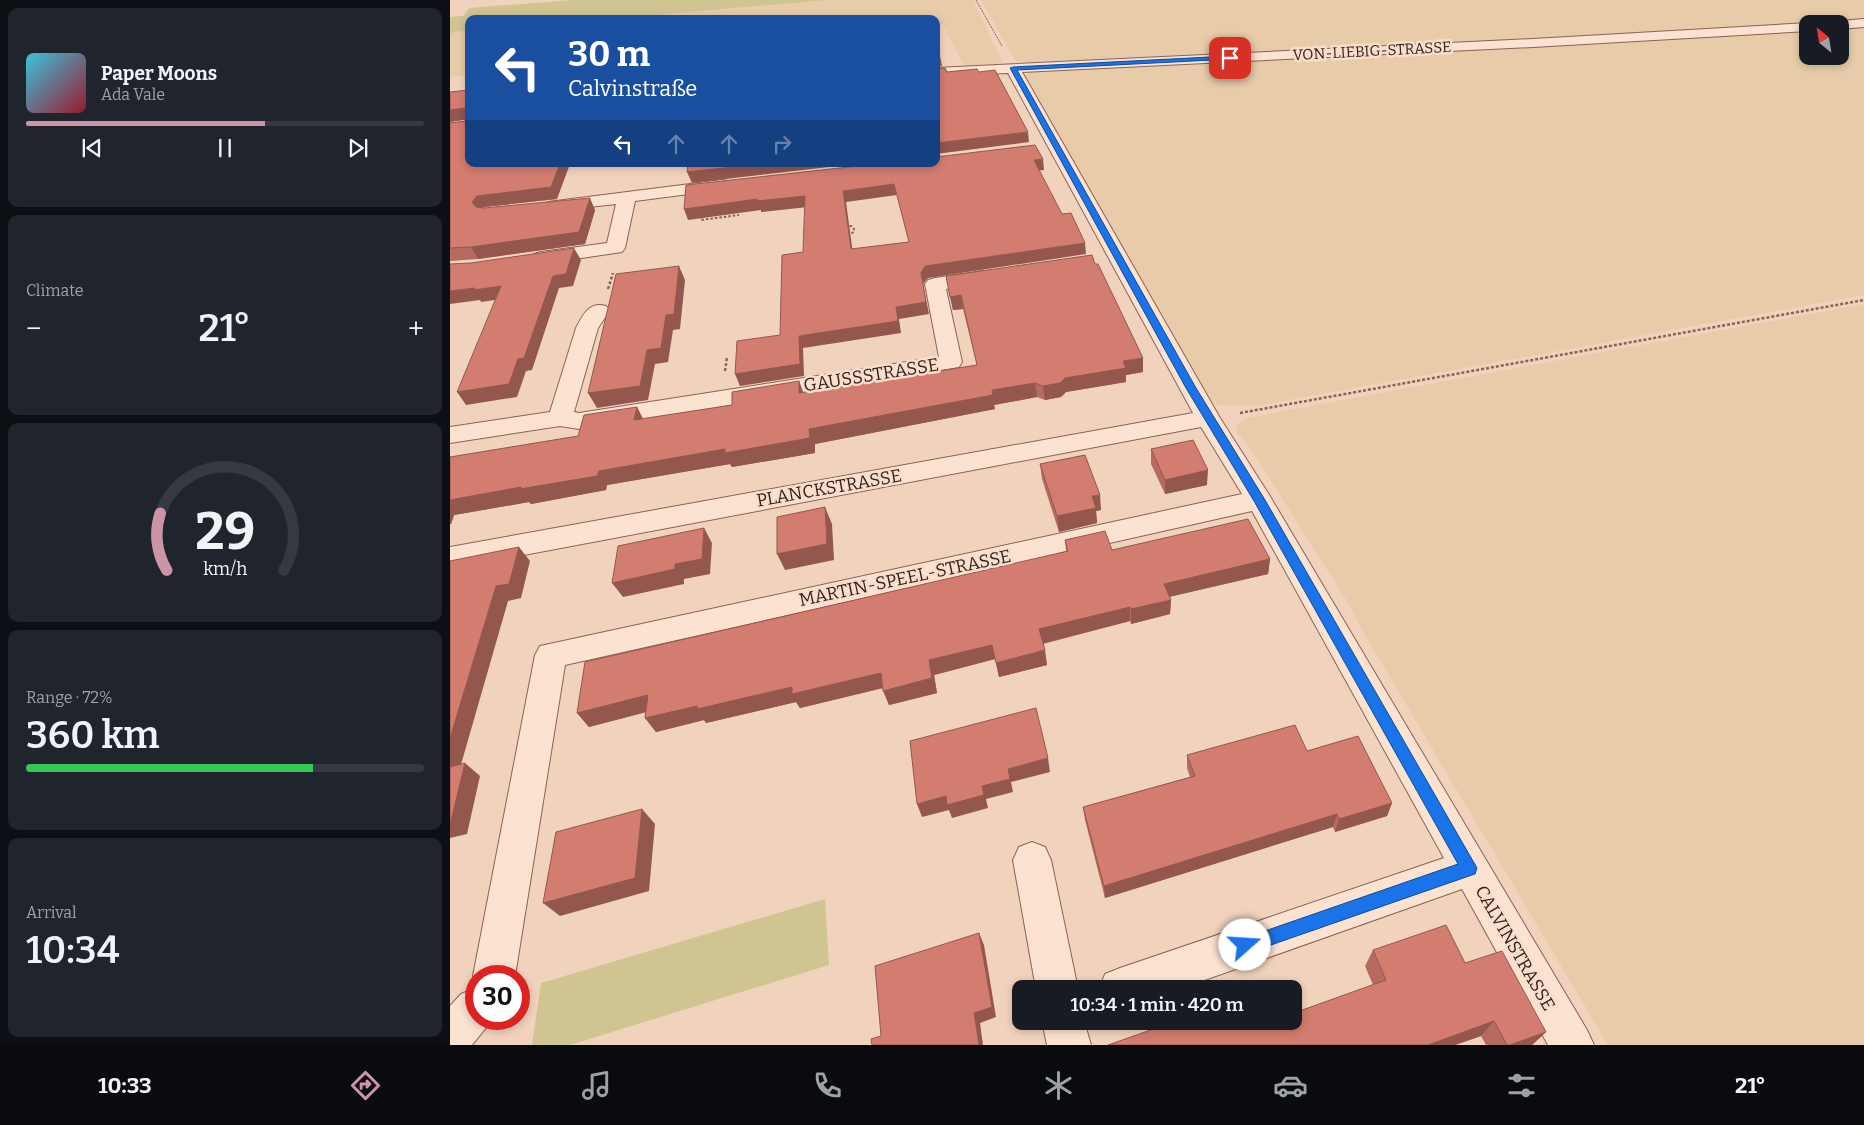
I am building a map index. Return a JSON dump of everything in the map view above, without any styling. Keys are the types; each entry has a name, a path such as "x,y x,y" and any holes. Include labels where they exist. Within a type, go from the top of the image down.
{"street":[{"path":"1849,24 1864,23"},
{"name":"VON-LIEBIG-STRASSE","path":"940,72 1598,40 1799,28"},
{"name":"CALVINSTRASSE","path":"1013,68 1056,146 1108,258 1259,500 1572,1045"},
{"path":"1036,148 1056,146"},
{"path":"536,208 736,184"},
{"path":"522,261 615,248 626,197"},
{"name":"GAUSSSTRASSE","path":"450,435 560,418 578,421 648,411 951,362 935,284 1001,274"},
{"path":"560,418 587,328 591,318 599,310"},
{"name":"PLANCKSTRASSE","path":"450,558 1208,418"},
{"name":"MARTIN-SPEEL-STRASSE","path":"496,965 551,655 1259,500"},
{"path":"1032,860 1055,980"},
{"path":"1146,980 1469,868"},
{"path":"450,1038 465,1021"},
{"path":"1065,1030 1069,1045"}],"path":[{"path":"976,0 1013,68"},
{"path":"842,236 854,231 854,227 843,226"},
{"path":"599,310 604,307 619,250 615,248"},
{"path":"1208,418 1864,300"}],"shaded area":[{"path":"572,0 829,0 655,15 465,15 465,31 453,32 450,35 450,17 463,16 469,8"},
{"path":"829,0 973,0 1003,63 964,66 943,24 940,24 940,15 655,15"},
{"path":"981,0 1864,0 1864,21 1849,22 1849,15 1799,15 1799,25 1642,36 1044,64 1015,61"},
{"path":"1864,26 1864,295 1257,406 1218,405 1208,398 1023,76 1031,70 1799,29 1799,65 1849,65 1849,27"},
{"path":"465,31 465,75 450,77 450,35 452,32"},
{"path":"1864,304 1864,1045 1608,1045 1363,632 1350,606 1246,442 1237,433 1237,424 1249,418 1315,405"},
{"path":"825,899 829,965 570,1045 532,1045 541,983"}],"building":[{"path":"940,68 945,68 947,72 977,69 979,72 995,70 1028,132 940,143"},
{"path":"465,90 465,108 450,110 450,92"},
{"path":"465,121 465,167 559,167 551,187 477,196 472,202 476,207 484,208 590,198 579,232 471,247 450,248 450,123"},
{"path":"1035,145 1043,159 1034,160 1062,214 1071,213 1085,243 925,266 921,273 926,302 896,307 898,321 799,336 800,364 735,374 737,341 780,335 782,255 803,252 805,196 757,201 757,199 684,209 686,185 849,167 940,167 940,157","holes":["894,184 909,242 851,249 843,191"]},
{"path":"688,167 732,167 687,172"},
{"path":"574,248 566,274 553,276 524,358 518,359 509,384 457,392 501,286 450,291 450,264 471,263"},
{"path":"1092,255 1143,358 1123,361 1126,368 1065,378 1060,383 1043,386 1035,383 992,390 993,395 809,429 810,438 725,453 725,449 599,471 597,476 450,500 450,457 578,436 584,415 637,407 634,420 732,405 732,392 799,381 799,393 977,365 961,295 950,297 946,276"},
{"path":"679,266 674,314 666,315 661,348 647,350 640,386 588,393 616,274"},
{"path":"1193,440 1208,470 1165,480 1151,449"},
{"path":"1085,455 1100,495 1092,496 1096,508 1057,516 1040,464"},
{"path":"825,507 827,544 777,554 777,517"},
{"path":"1248,519 1270,559 1164,584 1171,600 1131,609 1130,607 1039,629 1045,650 996,663 992,645 929,660 932,678 883,691 881,673 792,694 792,687 697,709 697,706 645,718 648,695 577,713 585,662 1068,551 1065,540 1105,531 1112,550"},
{"path":"704,528 702,559 675,564 675,569 612,583 618,546"},
{"path":"519,547 509,584 496,586 450,738 450,561"},
{"path":"1036,708 1048,758 1008,769 1010,779 982,786 984,795 947,805 946,796 917,804 910,741"},
{"path":"1295,725 1307,751 1358,736 1392,803 1339,819 1337,814 1104,886 1083,807 1195,776 1187,755"},
{"path":"465,763 451,821 450,821 450,767"},
{"path":"642,809 635,878 543,903 556,832"},
{"path":"1446,925 1465,963 1502,951 1546,1032 1507,1045 1494,1021 1428,1045 1108,1045 1150,1030 1302,1030 1302,1010 1386,980 1373,950"},
{"path":"979,933 992,1007 974,1013 979,1045 872,1045 871,1039 881,1036 875,966"}],"route":[{"path":"1230,58 1013,68 1208,418 1259,500 1469,868 1245,945"}]}
